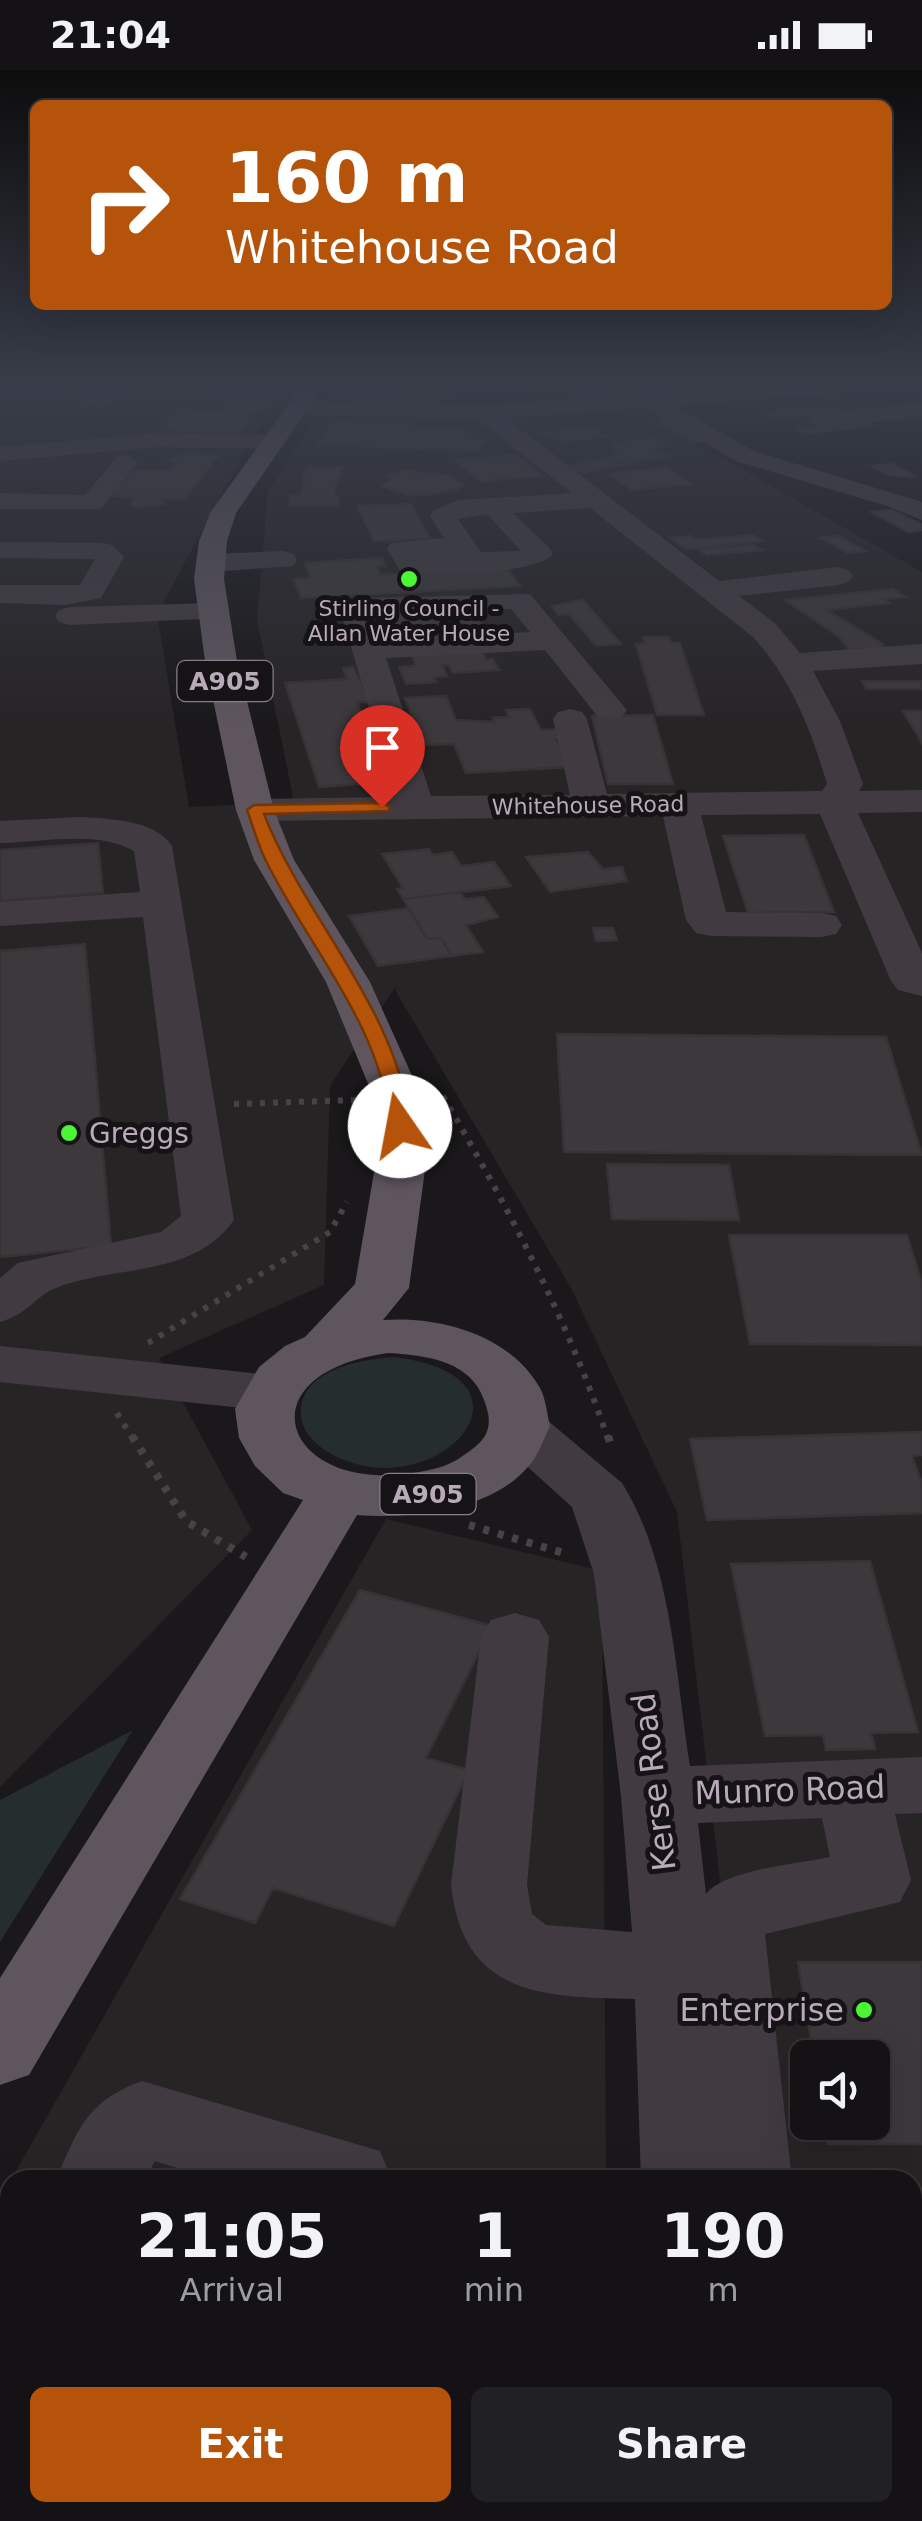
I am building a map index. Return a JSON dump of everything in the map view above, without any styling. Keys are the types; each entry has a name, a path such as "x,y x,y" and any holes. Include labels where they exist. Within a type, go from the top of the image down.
{"main road":[{"name":"A905","path":"233,498 223,513 211,563 214,612 220,661 254,810 274,860 348,982 398,1098 402,1155 382,1288"},
{"path":"270,1393 283,1376 325,1348 382,1288 452,1344 483,1358 506,1378 518,1402 518,1427"},
{"path":"325,1348 388,1336 452,1344"},
{"name":"A905","path":"270,1393 263,1416 268,1439 282,1461 306,1479 338,1492 390,1498 454,1487 486,1471 508,1450 518,1427"},
{"path":"0,2049 338,1492"}],"street":[{"path":"0,502 92,503 95,498"},
{"path":"494,506 539,554 514,562 471,554 443,516 459,508 543,498"},
{"path":"604,498 622,521 713,590 783,631 922,654"},
{"path":"890,498 922,512"},
{"path":"0,550 102,551 110,557 92,592 66,596 0,594"},
{"path":"211,563 283,560"},
{"path":"713,590 838,576"},
{"path":"548,777 413,796 356,612 514,599 523,602 610,710"},
{"path":"70,616 214,612"},
{"path":"783,631 820,636"},
{"path":"783,631 832,741 845,784 834,802 912,980 922,983"},
{"path":"524,677 519,663 562,650"},
{"path":"379,687 419,685"},
{"path":"570,719 578,816"},
{"name":"Whitehouse Road","path":"254,810 413,796 506,806 518,833 578,816 682,817 834,802 922,801"},
{"path":"794,829 682,817 707,920 712,924 820,926"},
{"path":"0,832 86,830 143,837 153,846 208,1220 179,1244 37,1275 0,1304"},
{"path":"0,914 162,903"},
{"path":"0,1364 172,1378 270,1393"},
{"name":"Kerse Road","path":"518,1427 600,1498 627,1574 658,1796 674,1966 684,2170"},
{"path":"515,1637 489,1885 494,1920 511,1945 534,1957 674,1966"},
{"path":"748,2170 725,1928 740,1907 873,1880 887,1786"},
{"name":"Munro Road","path":"658,1796 887,1786"},
{"path":"104,2170 124,2134 142,2119 315,2170"}],"path":[{"path":"439,1089 499,1193 588,1374 618,1467"},
{"path":"191,1105 320,1101"}],"shaded area":[{"path":"0,498 219,498 157,614 189,807 294,802 257,619 267,498 793,498 922,572 922,2170 754,2170 677,1512 571,1288 395,990 403,988 394,989 330,1086 324,1285 159,1358 252,1530 0,1787"},
{"path":"394,1357 442,1369 467,1388 473,1411 463,1434 440,1453 409,1465 372,1467 333,1455 317,1444 301,1416 309,1388 349,1364"},
{"path":"386,1519 602,1571 606,2170 17,2170"},
{"path":"133,1730 0,1942 0,1800"}],"building":[{"path":"136,498 158,498 164,504 136,507 130,505"},
{"path":"290,498 339,498 338,506 288,506"},
{"path":"411,504 430,538 374,541 357,506"},
{"path":"892,510 922,525 922,530 908,532 872,512"},
{"path":"752,535 762,541 686,549 670,538 691,536 697,540"},
{"path":"838,536 865,551 848,553 821,538"},
{"path":"754,545 762,550 707,555 700,550"},
{"name":"Stirling Council - Allan Water House","path":"382,558 385,566 376,566 380,575 508,569 520,586 301,598 294,579 311,578 305,563"},
{"path":"893,589 906,597 883,599 889,603 827,610 885,649 849,650 839,637 785,600"},
{"path":"583,600 621,644 596,646 569,614 558,615 552,606"},
{"path":"474,610 489,640 387,645 376,614"},
{"path":"643,637 669,637 671,643 680,643 704,715 657,715 636,644 645,644"},
{"path":"482,651 486,660 493,659 499,670 453,673 449,665 442,665 447,676 434,677 436,682 406,684 399,667 416,666 412,655"},
{"path":"353,667 371,702 357,702 389,782 319,787 285,683 347,679 343,668"},
{"path":"862,681 922,681 922,689 866,689"},
{"path":"446,696 456,720 495,722 493,718 509,717 506,710 530,709 541,730 564,729 569,738 556,739 570,767 466,773 454,744 423,745 405,698"},
{"path":"903,711 922,711 922,743"},
{"path":"653,715 673,784 608,784 592,716"},
{"path":"804,835 834,912 748,913 723,836"},
{"path":"98,843 103,893 0,901 0,850"},
{"path":"429,849 433,855 452,852 461,866 494,862 511,886 403,899 397,889 403,888 382,854"},
{"path":"588,852 603,869 622,867 627,881 550,892 526,857"},
{"path":"460,892 465,899 484,897 498,917 466,925 483,952 452,956 441,938 427,939 403,899"},
{"path":"409,908 427,939 441,938 452,956 378,966 349,916"},
{"path":"593,928 613,928 617,940 596,941"},
{"path":"85,944 111,1246 0,1257 0,951"},
{"path":"557,1034 886,1037 922,1155 564,1152"},
{"path":"607,1164 729,1165 739,1220 612,1219"},
{"path":"729,1235 907,1235 922,1284 922,1345 750,1344"},
{"path":"922,1432 922,1455 912,1456 922,1484 922,1513 707,1520 690,1439"},
{"path":"870,1561 918,1732 871,1733 875,1749 826,1750 823,1735 765,1736 731,1564"},
{"path":"360,1590 492,1626 426,1758 469,1770 394,1926 273,1888 255,1923 180,1899"},
{"name":"Enterprise","path":"798,1962 922,1962 922,2144 828,2144 827,2140 890,2140 890,2040 811,2040"}],"place":[{"name":"Stirling Council - Allan Water House","path":"409,579"},
{"name":"Greggs","path":"69,1133"},
{"name":"Enterprise","path":"864,2010"}],"route":[{"path":"382,807 254,810 274,860 348,982 378,1046 398,1098 400,1126"}]}
